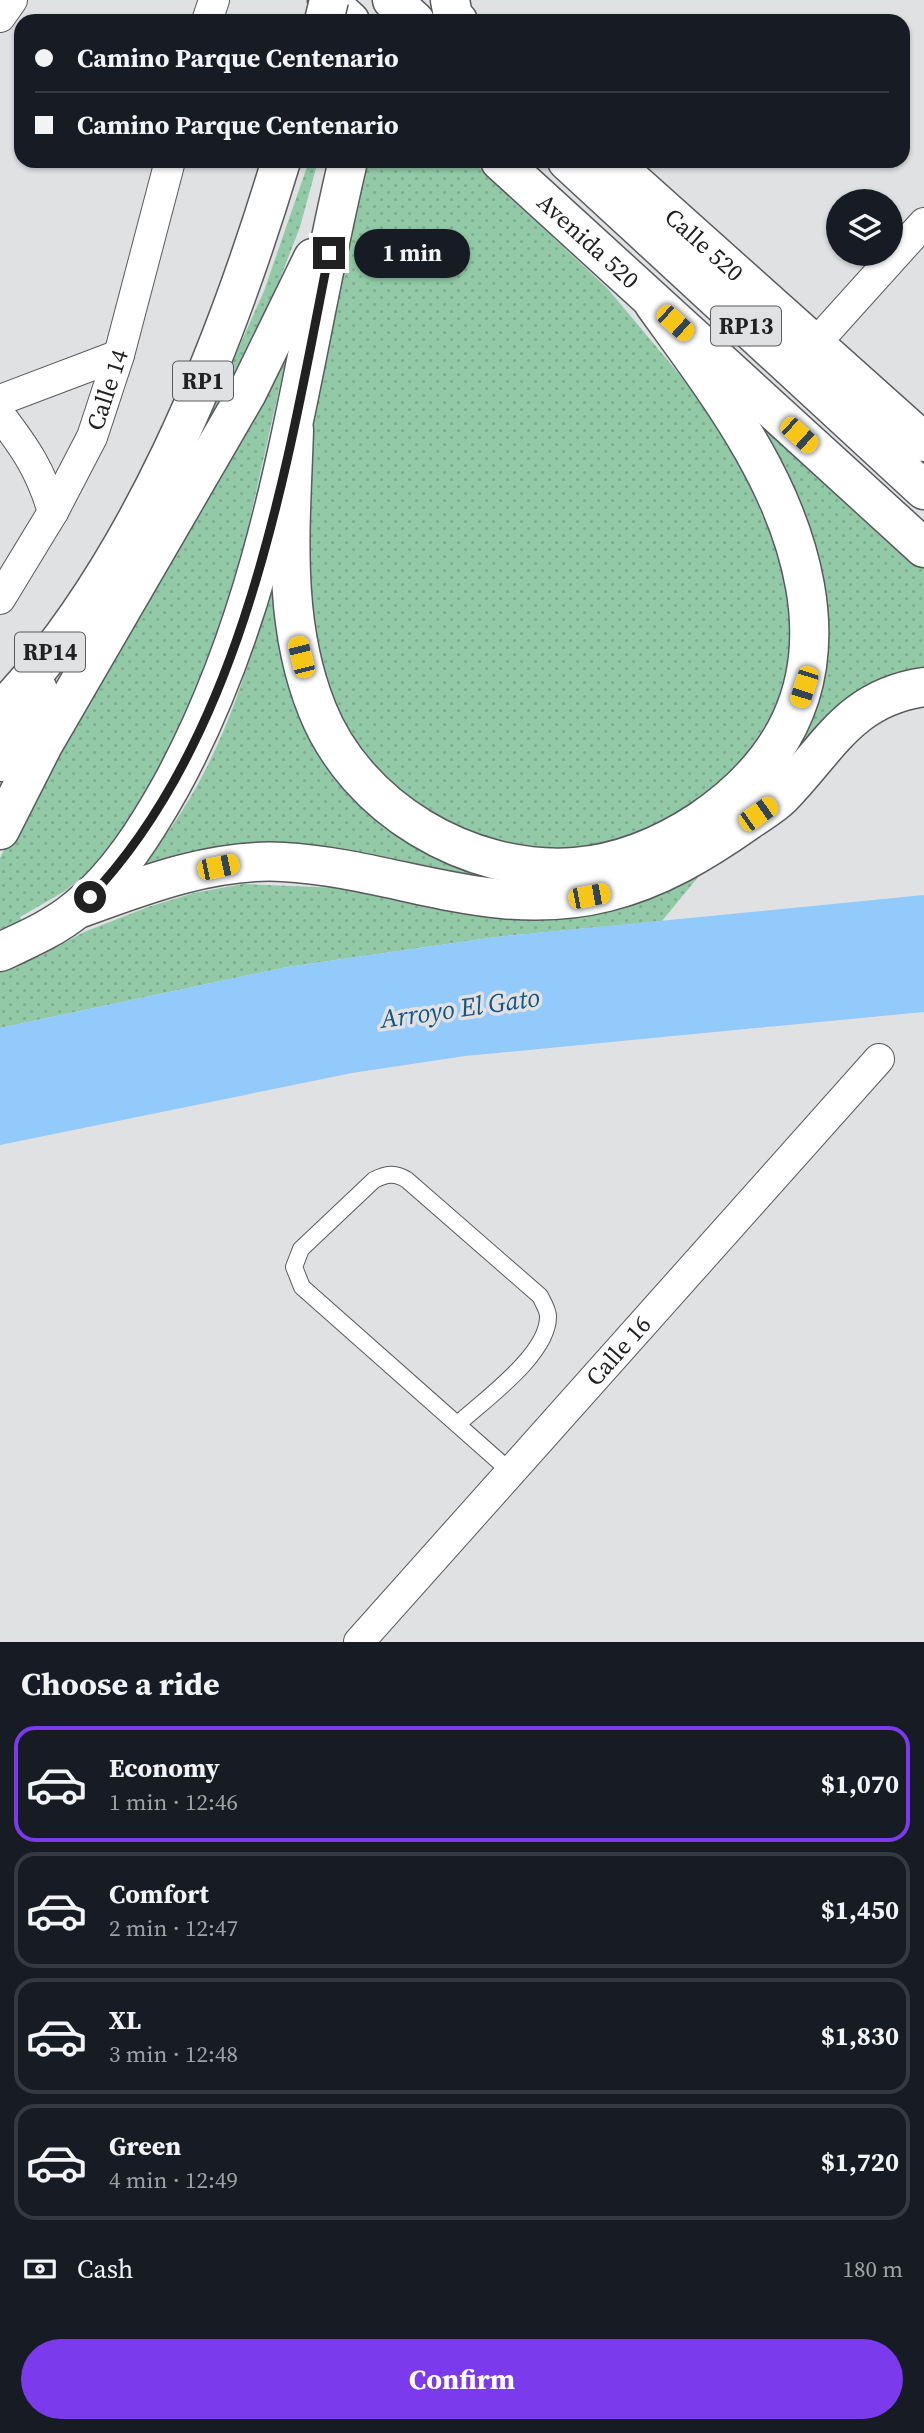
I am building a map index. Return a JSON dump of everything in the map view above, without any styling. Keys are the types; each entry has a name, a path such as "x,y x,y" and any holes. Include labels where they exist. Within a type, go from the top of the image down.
{"main road":[{"path":"328,0 343,14"},
{"path":"392,0 407,14"},
{"name":"RP1","path":"0,762 19,722 151,491 227,328 279,168"},
{"name":"Avenida 520","path":"508,168 924,548"},
{"name":"Avenida 520","path":"575,168 924,490"},
{"name":"Calle 520","path":"618,168 924,442"},
{"path":"78,909 128,852 158,810 213,699 262,555 294,430 343,181"},
{"name":"RP1","path":"0,830 43,745 253,382 343,181"},
{"path":"294,430 290,590 296,637 317,711 337,747 358,775 400,817 450,844 479,854 554,867 628,857 658,846 697,823 729,800 766,763 795,713 804,687 808,655 805,587 797,553 775,493 714,387 654,304"},
{"name":"RP14","path":"0,712 37,670 97,588"},
{"path":"15,945 78,909 153,882 242,862 318,865 500,901 559,900 606,892 640,882 715,844 780,798 838,729 869,705 906,690 924,687"}],"street":[{"path":"0,17 12,0"},
{"name":"Calle 14","path":"0,599 53,512 92,437 119,355 168,168"},
{"path":"815,344 924,223"},
{"path":"0,400 119,355"},
{"path":"0,415 33,458 43,478 53,512"},
{"name":"Calle 16","path":"359,1642 879,1059"}],"lane":[{"path":"458,1424 534,1353 545,1331 548,1315 540,1296 407,1180 399,1174 384,1175 374,1180 301,1249 295,1267 302,1287 511,1472"}],"green space":[{"path":"307,168 316,168 300,227 248,361 179,481 264,291"},
{"path":"365,168 479,168 608,289 726,430 789,578 792,681 734,776 642,839 567,850 479,839 399,798 336,730 291,613 303,452 350,200"},
{"path":"291,336 239,568 221,630 189,717 124,833 97,865 65,891 20,917 39,957 84,932 148,907 194,893 243,884 342,888 398,895 713,859 662,921 496,937 287,967 0,1028 0,858 39,779"},
{"path":"747,414 924,568 924,674 875,686 842,702 816,727 758,801 735,821 675,856 609,878 556,887 520,889 485,886 354,857 311,851 238,852 189,857 141,867 169,831 213,755 245,673 276,543 281,639 291,685 308,730 352,791 410,836 477,863 549,874 621,867 689,842 748,800 800,729 818,681 824,643 823,613 810,554 787,496"}],"water":[{"name":"Arroyo El Gato","path":"924,895 924,1012 465,1056 352,1073 0,1145 0,1028 287,967 496,937"}],"route":[{"path":"90,897 128,852 158,810 219,687 253,585 281,487 329,253"}]}
